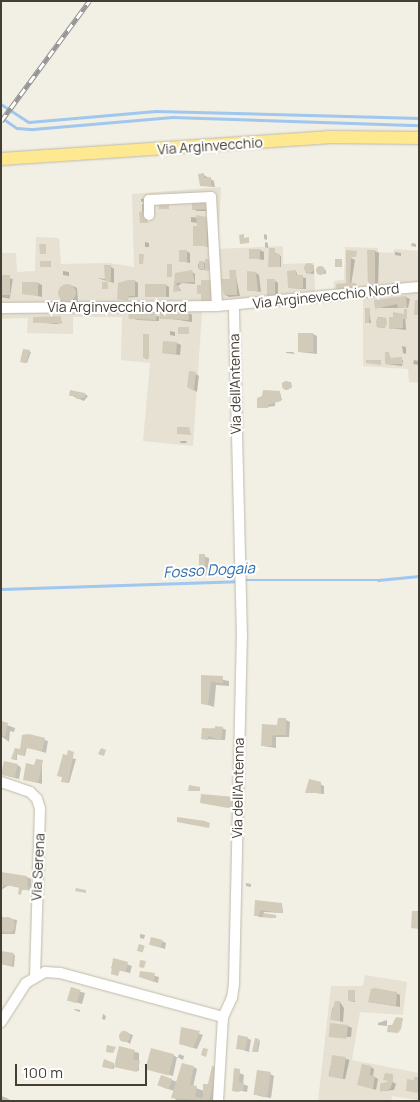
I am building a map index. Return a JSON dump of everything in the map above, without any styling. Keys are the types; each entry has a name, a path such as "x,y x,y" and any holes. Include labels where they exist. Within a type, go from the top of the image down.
{"main road":[{"name":"Via Arginvecchio","path":"1,159 328,137 419,138"}],"street":[{"path":"149,215 149,200 211,197 216,306"},
{"name":"Via Arginevecchio Nord","path":"234,305 419,286"},
{"name":"Via Arginvecchio Nord","path":"1,308 234,305"},
{"name":"Via dell'Antenna","path":"218,1101 223,1017 232,998 234,984 241,648 238,575 234,305"},
{"name":"Via Serena","path":"1,782 30,792 37,799 40,809 35,976"},
{"path":"1,1022 26,983 35,976 60,973 223,1017"}],"shaded area":[{"path":"221,187 218,249 283,246 283,264 314,263 315,293 334,291 334,281 344,280 345,247 378,248 378,252 393,253 394,249 419,251 419,383 409,382 408,369 363,366 363,299 202,312 193,446 143,441 150,363 121,360 122,317 73,317 73,334 27,333 28,318 1,319 1,253 16,253 17,272 35,271 36,237 59,238 61,264 109,263 134,267 132,194"},
{"path":"365,975 407,982 403,1015 360,1012 352,1060 419,1073 419,1100 392,1096 391,1101 318,1101 331,986 363,986"}],"building":[{"path":"204,173 204,178 211,177 211,186 200,186 198,174"},
{"path":"192,200 208,200 209,209 192,210"},
{"path":"169,202 169,209 159,209 159,203"},
{"path":"145,211 146,221 149,223 140,223 139,212"},
{"path":"196,215 207,217 207,246 193,246 193,226 197,226"},
{"path":"244,234 244,238 249,237 249,243 240,244 239,235"},
{"path":"39,244 46,244 46,254 40,254"},
{"path":"269,248 275,248 275,254 280,254 280,267 268,267"},
{"path":"249,249 260,249 260,259 249,259"},
{"path":"179,250 187,250 187,262 179,262"},
{"path":"346,250 357,251 356,257 351,257 350,283 356,283 356,287 362,289 337,292 336,284 346,283"},
{"path":"367,250 375,250 375,287 368,288"},
{"path":"139,254 144,254 143,264 139,264"},
{"path":"205,259 210,259 211,271 205,271"},
{"path":"335,259 342,259 342,267 335,267"},
{"path":"40,261 51,261 51,267 40,267"},
{"path":"199,261 204,261 204,269 199,269"},
{"path":"307,263 311,263 314,268 313,272 307,273 304,270 304,266"},
{"path":"167,264 172,264 172,277 167,277"},
{"path":"104,265 111,265 111,281 105,281"},
{"path":"320,266 324,270 320,274 316,270"},
{"path":"192,270 195,282 176,283 180,291 173,292 175,273"},
{"path":"229,270 236,270 237,295 224,295 221,279 230,279"},
{"path":"296,270 296,275 303,275 303,288 288,288 287,271"},
{"path":"247,271 256,272 258,291 247,291"},
{"path":"1,275 10,275 10,295 1,295"},
{"path":"267,279 275,279 275,299 267,299"},
{"path":"135,280 135,296 129,296 128,301 117,299 118,283"},
{"path":"201,280 212,280 211,302 201,302 201,294 197,294 197,285 201,285"},
{"path":"22,282 38,282 38,296 22,294"},
{"path":"102,282 108,282 108,289 102,289"},
{"path":"67,284 73,287 76,293 73,299 67,302 61,299 58,293 61,287"},
{"path":"145,284 166,284 166,297 145,297"},
{"path":"406,296 407,308 398,308 397,304 375,309 374,300"},
{"path":"415,300 419,300 419,315 414,315"},
{"path":"365,308 370,308 369,323 365,323"},
{"path":"404,309 407,309 407,319 403,319 403,328 389,329 389,317 393,317 393,312 404,314"},
{"path":"160,311 189,312 189,320 160,319"},
{"path":"128,312 156,312 156,320 129,319"},
{"path":"61,316 61,323 33,323 33,317"},
{"path":"381,316 387,322 381,328 375,322"},
{"path":"178,327 189,327 189,334 178,334"},
{"path":"298,333 313,333 313,352 298,352"},
{"path":"143,334 149,334 149,358 143,358"},
{"path":"163,341 177,342 176,354 162,353"},
{"path":"23,349 30,350 26,363 20,362"},
{"path":"385,352 389,352 389,358 402,357 402,364 385,364"},
{"path":"366,360 381,360 381,365 366,363"},
{"path":"189,371 196,372 194,391 187,387"},
{"path":"286,380 291,385 286,390 281,385"},
{"path":"70,390 85,393 85,397 76,399 76,396 69,396"},
{"path":"263,390 280,391 281,401 268,405 268,408 257,408 257,398 262,396"},
{"path":"177,427 189,427 191,435 177,434"},
{"path":"199,554 205,554 205,575 199,575"},
{"path":"201,675 223,676 223,683 211,682 208,705 201,704"},
{"path":"278,718 286,718 286,735 272,735 272,746 261,746 262,724 277,725"},
{"path":"1,721 8,723 5,736 1,735"},
{"path":"215,726 223,727 221,740 208,736 208,740 201,739 202,728 215,729"},
{"path":"29,734 45,738 42,751 26,748 24,756 16,754 16,760 11,759 15,748 20,749 22,735"},
{"path":"101,748 106,750 104,756 98,754"},
{"path":"68,750 74,752 68,783 61,782 62,777 57,776 63,754 67,755"},
{"path":"36,759 43,760 38,783 23,780 26,763 34,765"},
{"path":"4,761 18,764 15,778 1,775"},
{"path":"309,779 321,782 321,793 305,793"},
{"path":"189,785 200,787 200,791 188,791"},
{"path":"201,794 235,797 233,806 228,808 200,803"},
{"path":"177,817 205,821 210,823 209,828 177,822"},
{"path":"1,872 27,876 28,890 22,890 21,895 18,894 19,887 1,885"},
{"path":"76,888 86,890 86,893 75,891"},
{"path":"255,900 282,903 282,913 260,910 259,916 254,916"},
{"path":"412,911 419,911 419,929 411,928"},
{"path":"263,913 276,915 276,918 263,917"},
{"path":"7,917 15,925 7,933 -1,925"},
{"path":"151,937 163,940 161,948 149,945"},
{"path":"139,944 145,946 143,953 137,951"},
{"path":"1,951 14,953 11,966 1,964"},
{"path":"113,958 128,962 126,971 120,970 118,976 111,974"},
{"path":"140,960 146,961 144,968 139,967"},
{"path":"140,971 155,973 154,982 139,977"},
{"path":"71,987 81,990 76,1003 67,1000"},
{"path":"371,989 397,992 396,1006 368,1002"},
{"path":"348,990 355,990 355,1001 348,1001"},
{"path":"335,1001 340,1001 340,1021 330,1020"},
{"path":"396,1017 403,1018 401,1029 398,1033 387,1032 388,1025 392,1025"},
{"path":"330,1023 348,1025 346,1039 329,1037"},
{"path":"181,1027 200,1031 193,1048 179,1044"},
{"path":"122,1031 126,1031 129,1036 128,1040 122,1041 119,1038 119,1034"},
{"path":"238,1035 248,1037 245,1050 236,1049"},
{"path":"255,1038 259,1039 257,1052 252,1052"},
{"path":"107,1045 116,1047 113,1053 106,1052"},
{"path":"119,1046 135,1050 133,1059 140,1061 137,1072 114,1067"},
{"path":"151,1048 174,1054 168,1075 145,1069"},
{"path":"203,1048 208,1049 206,1057 201,1055"},
{"path":"332,1055 346,1057 343,1079 329,1077"},
{"path":"104,1059 114,1063 112,1069 102,1067"},
{"path":"182,1063 194,1066 190,1085 197,1086 195,1097 203,1098 203,1084 208,1084 212,1066 218,1067 209,1101 171,1098"},
{"path":"362,1064 371,1066 370,1075 375,1076 373,1089 357,1085"},
{"path":"234,1068 240,1069 239,1082 244,1083 243,1090 238,1092 232,1091"},
{"path":"257,1070 271,1072 267,1097 254,1095"},
{"path":"385,1073 393,1074 393,1081 390,1089 380,1092 380,1084 389,1081 383,1080"},
{"path":"161,1075 172,1079 169,1089 157,1085"},
{"path":"414,1077 419,1077 419,1093 406,1091 407,1079 414,1080"}],"waterway":[{"path":"1,104 29,122 156,111 419,118"},
{"path":"1,117 17,128 33,129 172,117 419,125"},
{"name":"Fosso Dogaia","path":"243,580 378,580 419,576"},
{"name":"Fosso Dogaia","path":"1,589 237,581"}],"railway":[{"path":"1,121 89,1"}]}
